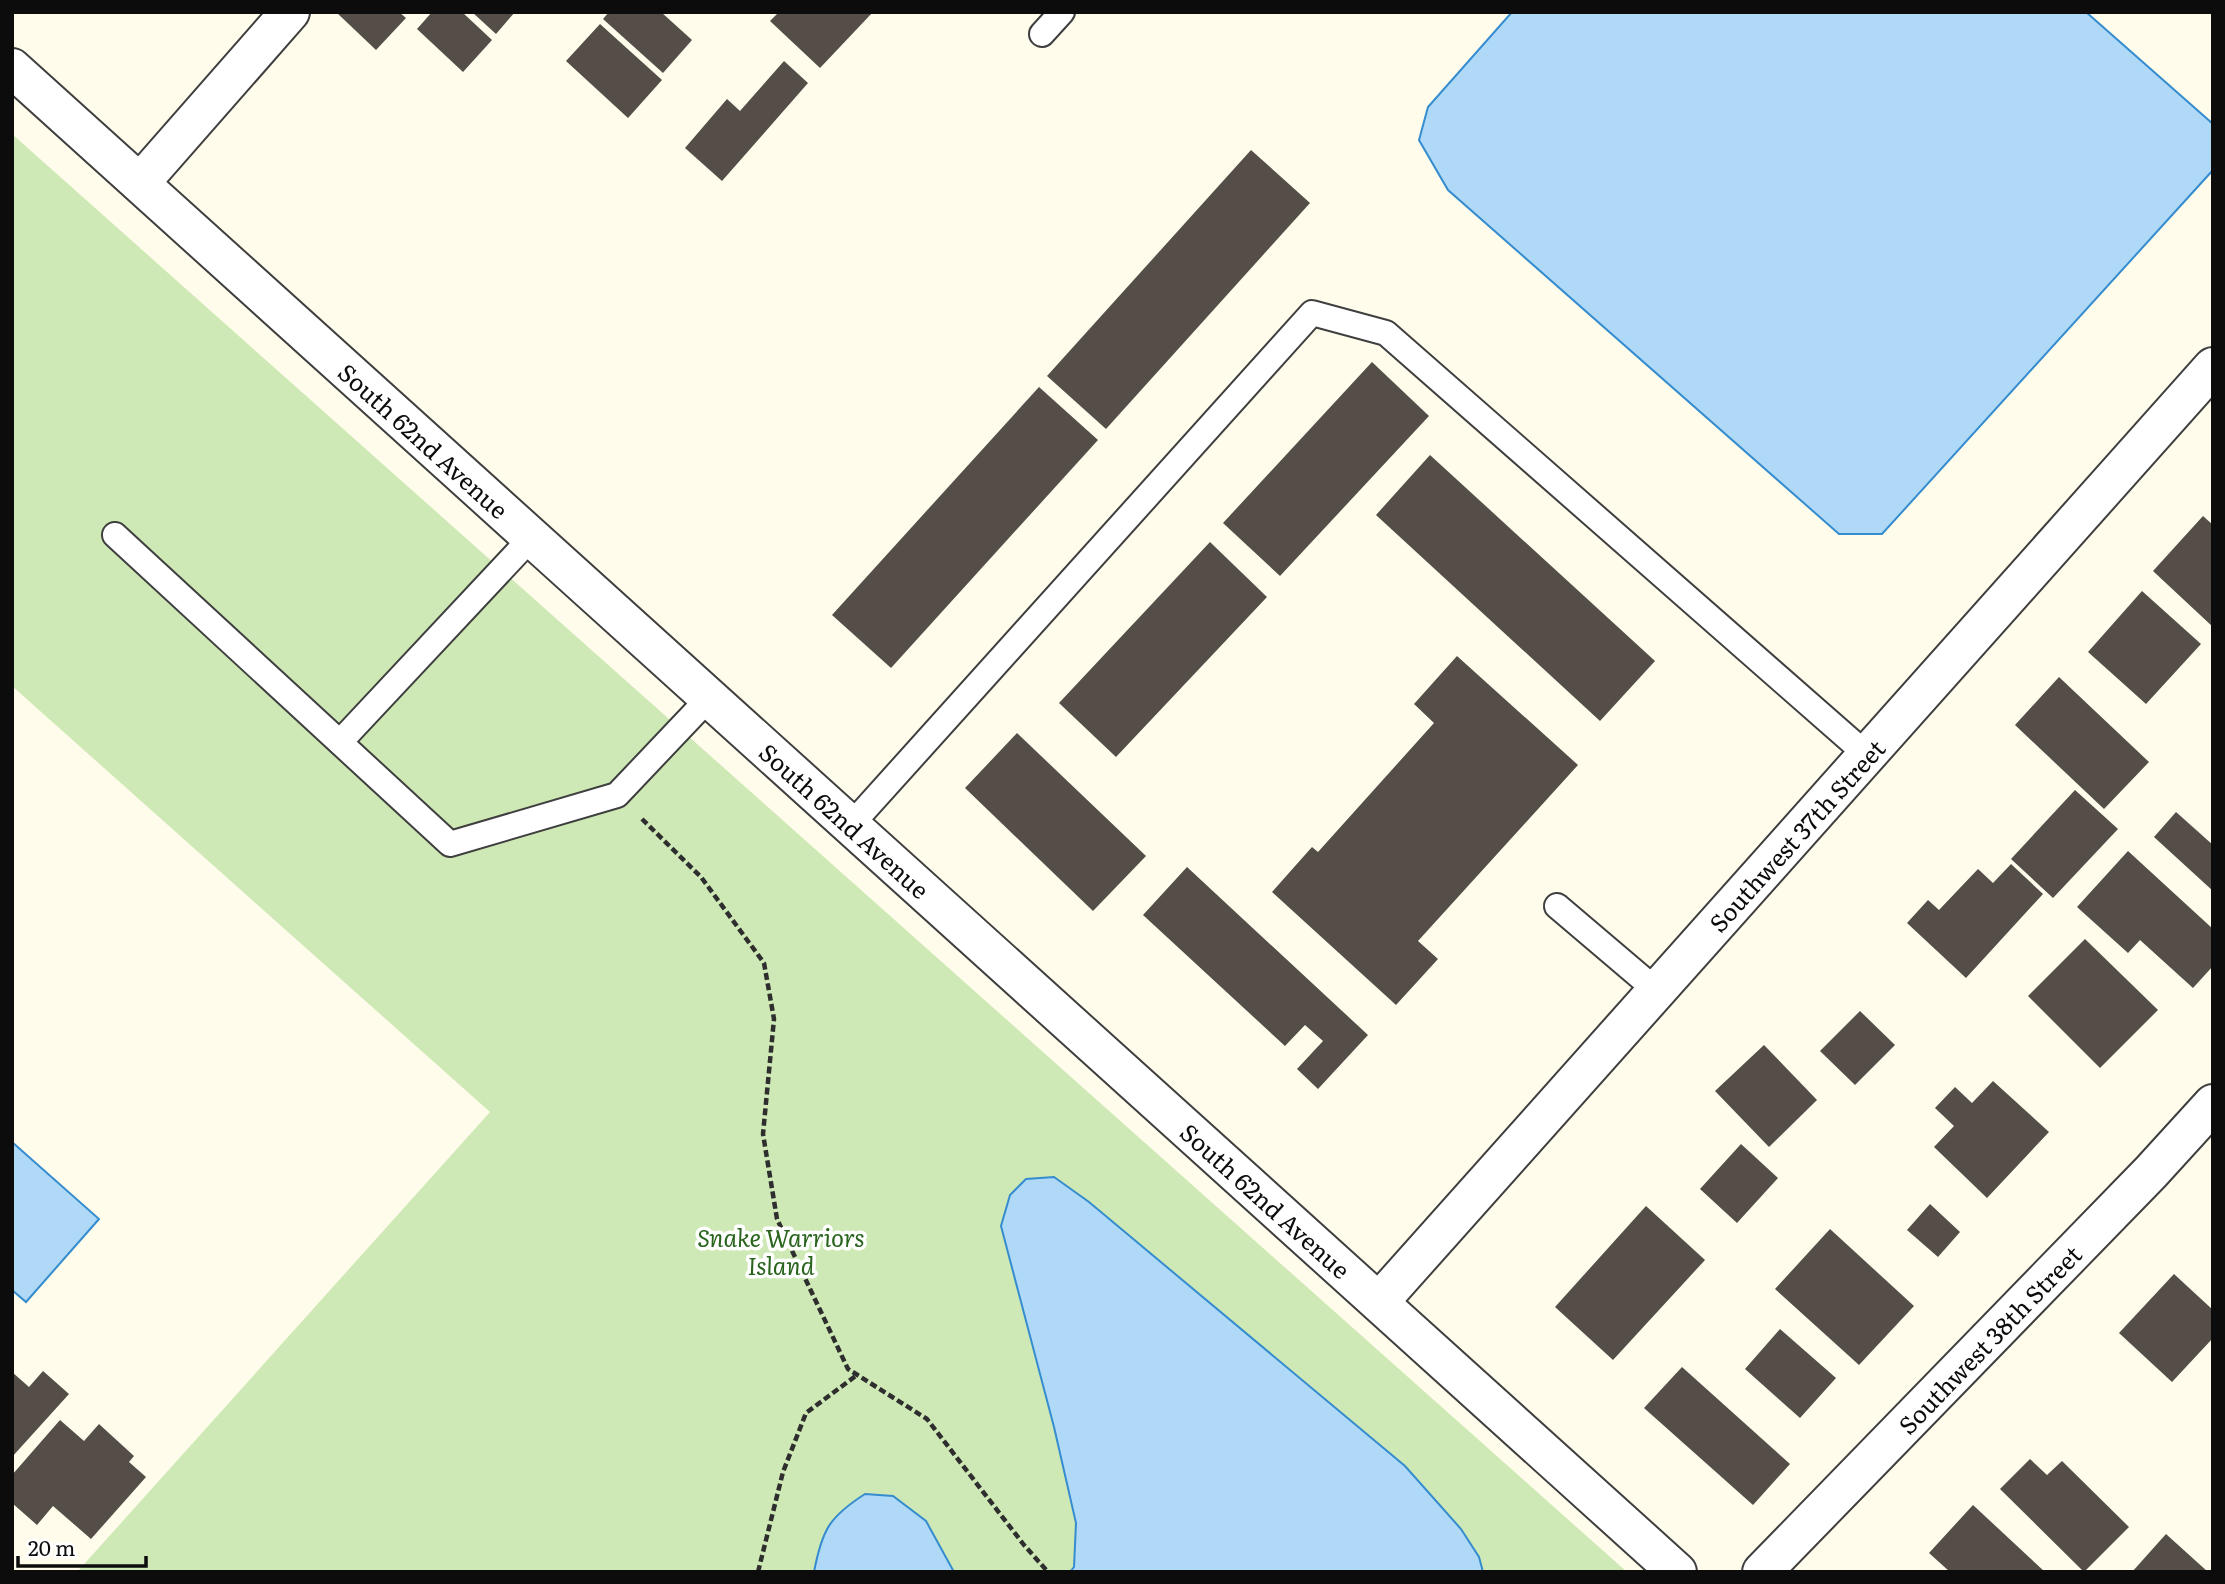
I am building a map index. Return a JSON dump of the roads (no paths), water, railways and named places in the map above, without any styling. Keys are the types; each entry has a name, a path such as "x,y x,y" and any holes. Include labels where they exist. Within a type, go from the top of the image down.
{"street":[{"path":"140,183 290,12"},
{"name":"South 62nd Avenue","path":"12,68 1677,1572"},
{"name":"Southwest 37th Street","path":"1379,1302 2213,367"},
{"name":"Southwest 38th Street","path":"1762,1572 2151,1172 2213,1104"}],"lane":[{"path":"1042,34 1062,12"},
{"path":"851,825 1312,313 1386,333 1867,755"},
{"path":"115,535 450,844 617,795 709,698"},
{"path":"340,742 532,537"},
{"path":"1557,906 1657,991"}],"water":[{"path":"1512,12 2086,12 2213,124 2213,170 1882,534 1839,534 1448,190 1419,140 1428,107"},
{"path":"12,1142 99,1219 26,1302 12,1290"},
{"path":"1054,1177 1089,1202 1405,1466 1461,1529 1479,1557 1483,1572 1070,1572 1074,1567 1076,1523 1054,1427 1001,1226 1010,1195 1026,1179"},
{"path":"865,1494 893,1496 926,1521 954,1572 814,1572 820,1545 829,1526 843,1510"}],"park label":[{"name":"Snake Warriors Island","path":"781,1250"}]}
